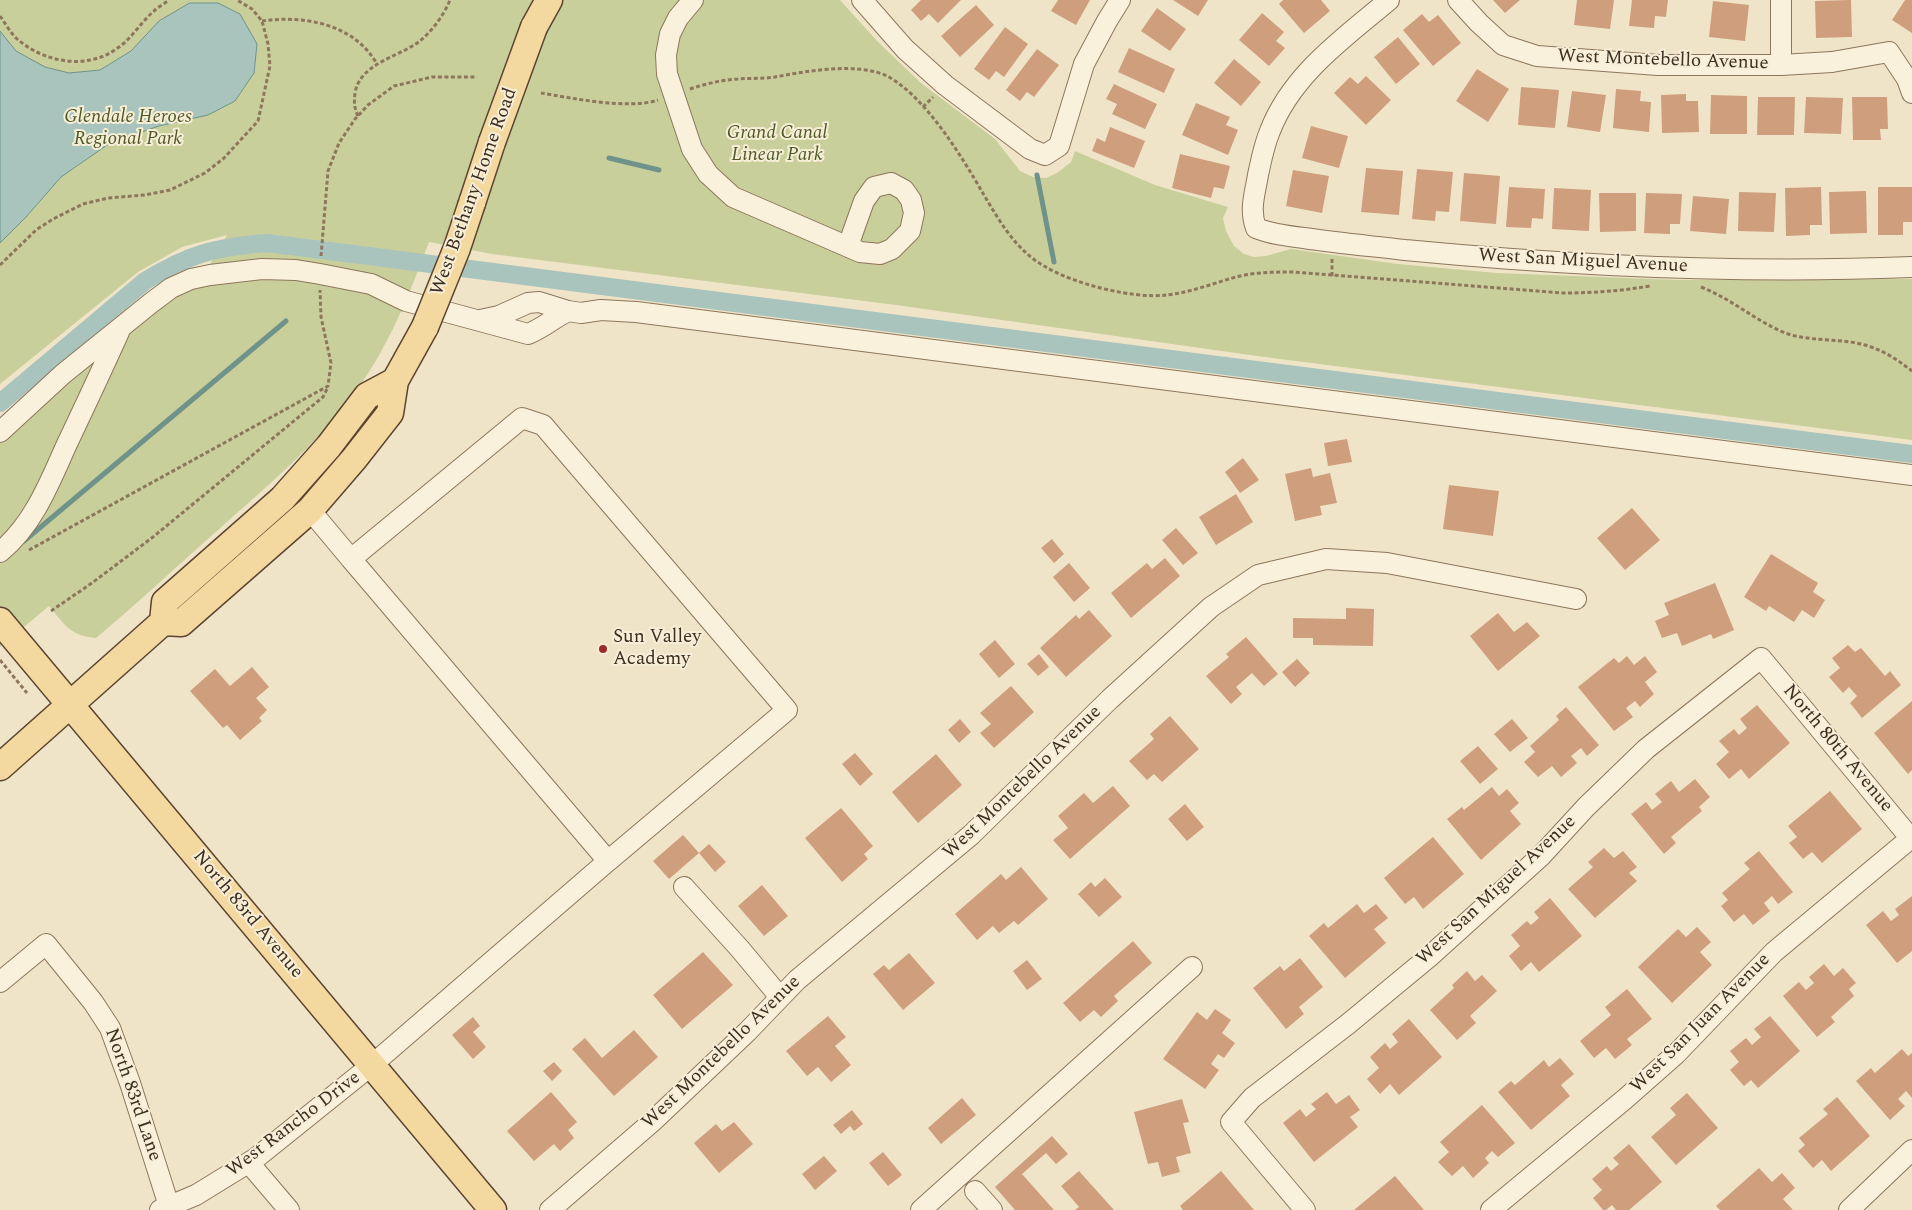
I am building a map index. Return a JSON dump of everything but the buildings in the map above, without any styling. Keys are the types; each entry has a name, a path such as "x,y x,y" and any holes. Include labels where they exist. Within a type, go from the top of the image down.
{"main road":[{"name":"West Bethany Home Road","path":"163,622 181,623 310,510 354,460 390,413 395,381 425,327 457,248 492,142 534,27 549,0"},
{"path":"0,767 163,622 166,602 282,499 329,446 367,396 395,381"},
{"name":"North 83rd Avenue","path":"3,624 373,1064 493,1210"}],"street":[{"path":"693,0 678,18 670,34 666,55 669,81 692,149 708,174 733,197 848,246"},
{"path":"862,0 905,48 945,85 1030,148 1045,155 1059,146 1084,64 1120,0"},
{"name":"West San Miguel Avenue","path":"1389,0 1318,60 1282,106 1270,131 1262,155 1251,215 1256,228 1276,234 1332,242 1502,259 1678,268 1838,270 1912,267"},
{"name":"West Montebello Avenue","path":"1458,0 1479,24 1503,45 1537,56 1658,64 1781,65 1832,62 1888,52 1908,79 1912,93"},
{"path":"1781,0 1781,65"},
{"path":"0,432 63,374 122,325 172,288 191,279 262,269 320,272 371,284 406,301 528,334 543,328 554,318 568,311"},
{"path":"480,320 499,316 516,306 538,302 581,313 601,310 636,312 1912,475"},
{"path":"0,552 13,542 34,512 122,325"},
{"name":"West Rancho Drive","path":"165,1208 196,1194 248,1163 373,1064 608,860 787,710 543,425 522,418 351,559"},
{"path":"310,510 608,860"},
{"name":"West Montebello Avenue","path":"550,1210 652,1122 747,1032 797,980 916,883 971,835 1110,699 1211,607 1258,575 1326,559 1387,563 1576,599"},
{"name":"West San Miguel Avenue","path":"1305,1210 1231,1122 1252,1098 1348,1024 1429,957 1540,856 1586,807 1646,749 1761,658"},
{"name":"North 80th Avenue","path":"1761,658 1911,839"},
{"name":"West San Juan Avenue","path":"1491,1210 1676,1054 1774,952 1911,839"},
{"path":"684,887 740,949 780,998"},
{"name":"North 83rd Lane","path":"0,982 46,944 94,1002 110,1028 130,1083 165,1208"},
{"path":"921,1210 1192,967"},
{"path":"1849,1210 1912,1150"},
{"path":"248,1163 289,1210"},
{"path":"975,1191 992,1210"}],"path":[{"path":"0,16 16,37 45,56 65,61 82,62 103,57 120,47 154,10 169,0"},
{"path":"0,265 36,230 83,204 108,198 144,195 170,190 205,174 224,158 258,121 270,66 268,44 262,21 252,9 236,0"},
{"path":"358,116 353,107 356,88 368,70 420,40 436,23 450,0"},
{"path":"262,21 284,18 324,24 360,42 371,53 377,64"},
{"path":"51,611 153,537 323,397 328,386 331,363 321,318 320,272 328,171 339,143 368,105 394,86 432,77 477,77"},
{"path":"541,93 587,101 622,103 654,102 662,99"},
{"path":"24,553 328,386"},
{"path":"0,660 27,693"}],"green space":[{"name":"Grand Canal Linear Park","path":"0,0 840,0 878,42 921,83 995,139 1020,171 1033,177 1046,178 1057,173 1071,162 1075,151 1155,185 1228,207 1223,218 1226,231 1234,246 1244,254 1254,257 1266,256 1291,249 1398,264 1497,273 1678,280 1912,279 1912,440 1257,356 896,305 492,254 429,242 398,319 368,374 325,429 291,464 96,638 80,635 68,628 49,606 0,647 0,422 208,268 227,235 182,247 138,272 0,384"}],"water":[{"path":"190,3 218,3 240,14 257,44 254,73 235,101 208,115 159,126 110,143 61,177 0,243 0,31 16,51 45,67 69,73 100,70 131,51 159,21"}],"waterway":[{"path":"609,158 659,170"},
{"path":"1037,175 1054,262"},
{"path":"0,403 145,281 175,264 203,253 267,243 1912,454"},
{"path":"24,541 286,321"}],"place":[{"name":"Sun Valley Academy","path":"603,649"}],"park label":[{"name":"Glendale Heroes Regional Park","path":"128,129"}]}
